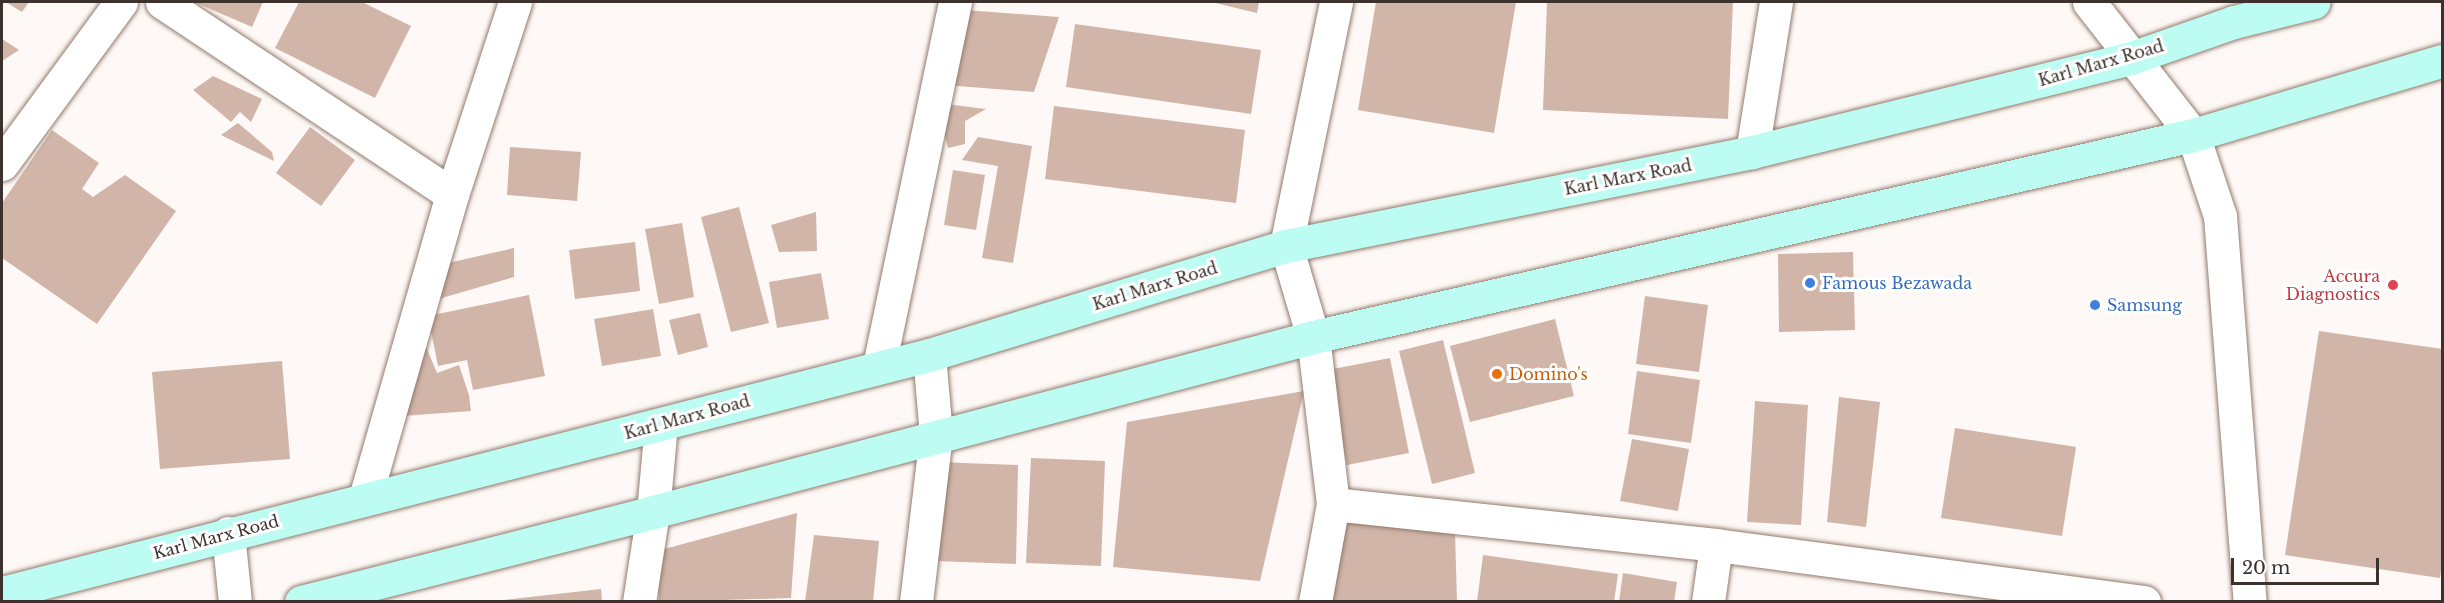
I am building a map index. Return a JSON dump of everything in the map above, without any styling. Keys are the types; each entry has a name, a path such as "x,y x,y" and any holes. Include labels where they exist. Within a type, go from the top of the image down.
{"main road":[{"name":"Karl Marx Road","path":"2,593 228,533 929,355 1286,246 1752,152 2131,58 2234,12 2314,2"},
{"path":"301,602 653,512 1312,337 2193,135 2442,62"}],"street":[{"path":"2,164 121,2"},
{"path":"162,2 452,195"},
{"path":"365,498 452,195 514,2"},
{"path":"879,366 955,2"},
{"path":"1315,602 1333,504 1312,337 1286,246 1336,2"},
{"path":"1752,152 1776,2"},
{"path":"2089,2 2193,135 2220,216 2250,602"},
{"path":"916,602 936,435 929,355"},
{"path":"639,602 653,512 661,424"},
{"path":"1333,504 1716,545 2060,596 2144,602"},
{"path":"228,533 235,602"},
{"path":"1708,602 1716,545"}],"building":[{"path":"6,2 29,2 22,12"},
{"path":"194,2 263,2 252,27"},
{"path":"299,2 362,2 411,26 375,98 275,48"},
{"path":"1211,2 1259,2 1257,13"},
{"path":"1376,2 1516,2 1494,133 1358,110"},
{"path":"1547,2 1733,2 1728,119 1543,110"},
{"path":"938,8 1059,17 1034,92 932,84"},
{"path":"1075,24 1261,50 1251,114 1066,87"},
{"path":"2,39 19,50 2,61"},
{"path":"213,76 262,99 251,122 240,112 231,122 193,90"},
{"path":"921,101 986,109 965,121 965,144 948,148 942,124"},
{"path":"1054,106 1245,130 1236,203 1045,179"},
{"path":"238,123 272,152 274,161 221,135"},
{"path":"310,127 355,160 321,206 276,173"},
{"path":"52,130 99,163 82,189 93,197 125,175 176,211 97,324 2,258 2,203"},
{"path":"978,137 1032,146 1013,263 982,258 998,166 962,160"},
{"path":"510,147 581,152 577,201 507,195"},
{"path":"953,170 985,175 976,230 944,225"},
{"path":"739,207 769,323 731,332 701,217"},
{"path":"816,212 817,251 779,252 771,225"},
{"path":"682,223 694,297 659,304 645,229"},
{"path":"635,242 640,291 575,299 569,250"},
{"path":"514,248 514,277 435,300 448,263"},
{"path":"1853,252 1855,330 1779,332 1778,254"},
{"path":"821,273 829,319 777,328 769,282"},
{"path":"529,295 545,376 473,390 467,360 438,366 428,316"},
{"path":"1645,296 1708,305 1699,372 1636,364"},
{"path":"653,309 661,356 602,366 594,319"},
{"path":"700,313 708,347 678,355 669,320"},
{"path":"1555,319 1574,396 1470,422 1450,346"},
{"path":"2319,331 2442,349 2442,562 2440,578 2285,555"},
{"path":"1443,340 1475,473 1432,484 1399,351"},
{"path":"425,344 437,373 459,365 469,395 471,411 402,416"},
{"path":"1390,358 1409,453 1347,465 1328,370"},
{"path":"282,361 290,459 160,469 152,372"},
{"path":"1637,371 1700,380 1691,443 1628,434"},
{"path":"1304,391 1260,581 1113,567 1127,422"},
{"path":"1839,397 1880,402 1866,527 1827,522"},
{"path":"1755,401 1808,405 1801,525 1747,522"},
{"path":"1955,428 2076,447 2062,536 1941,518"},
{"path":"1632,439 1689,449 1678,511 1620,501"},
{"path":"1031,458 1105,461 1101,566 1026,563"},
{"path":"937,462 1018,465 1016,564 935,561"},
{"path":"797,513 791,598 659,602 657,551"},
{"path":"1344,522 1455,532 1457,602 1330,602"},
{"path":"814,535 879,541 873,602 805,602"},
{"path":"1483,555 1618,574 1614,602 1477,602"},
{"path":"1623,573 1677,582 1674,602 1619,602"},
{"path":"601,589 602,602 505,602 504,600"}],"place":[{"name":"Famous Bezawada","path":"1810,283"},
{"name":"Accura Diagnostics","path":"2393,285"},
{"name":"Samsung","path":"2095,305"},
{"name":"Domino's","path":"1497,374"}]}
